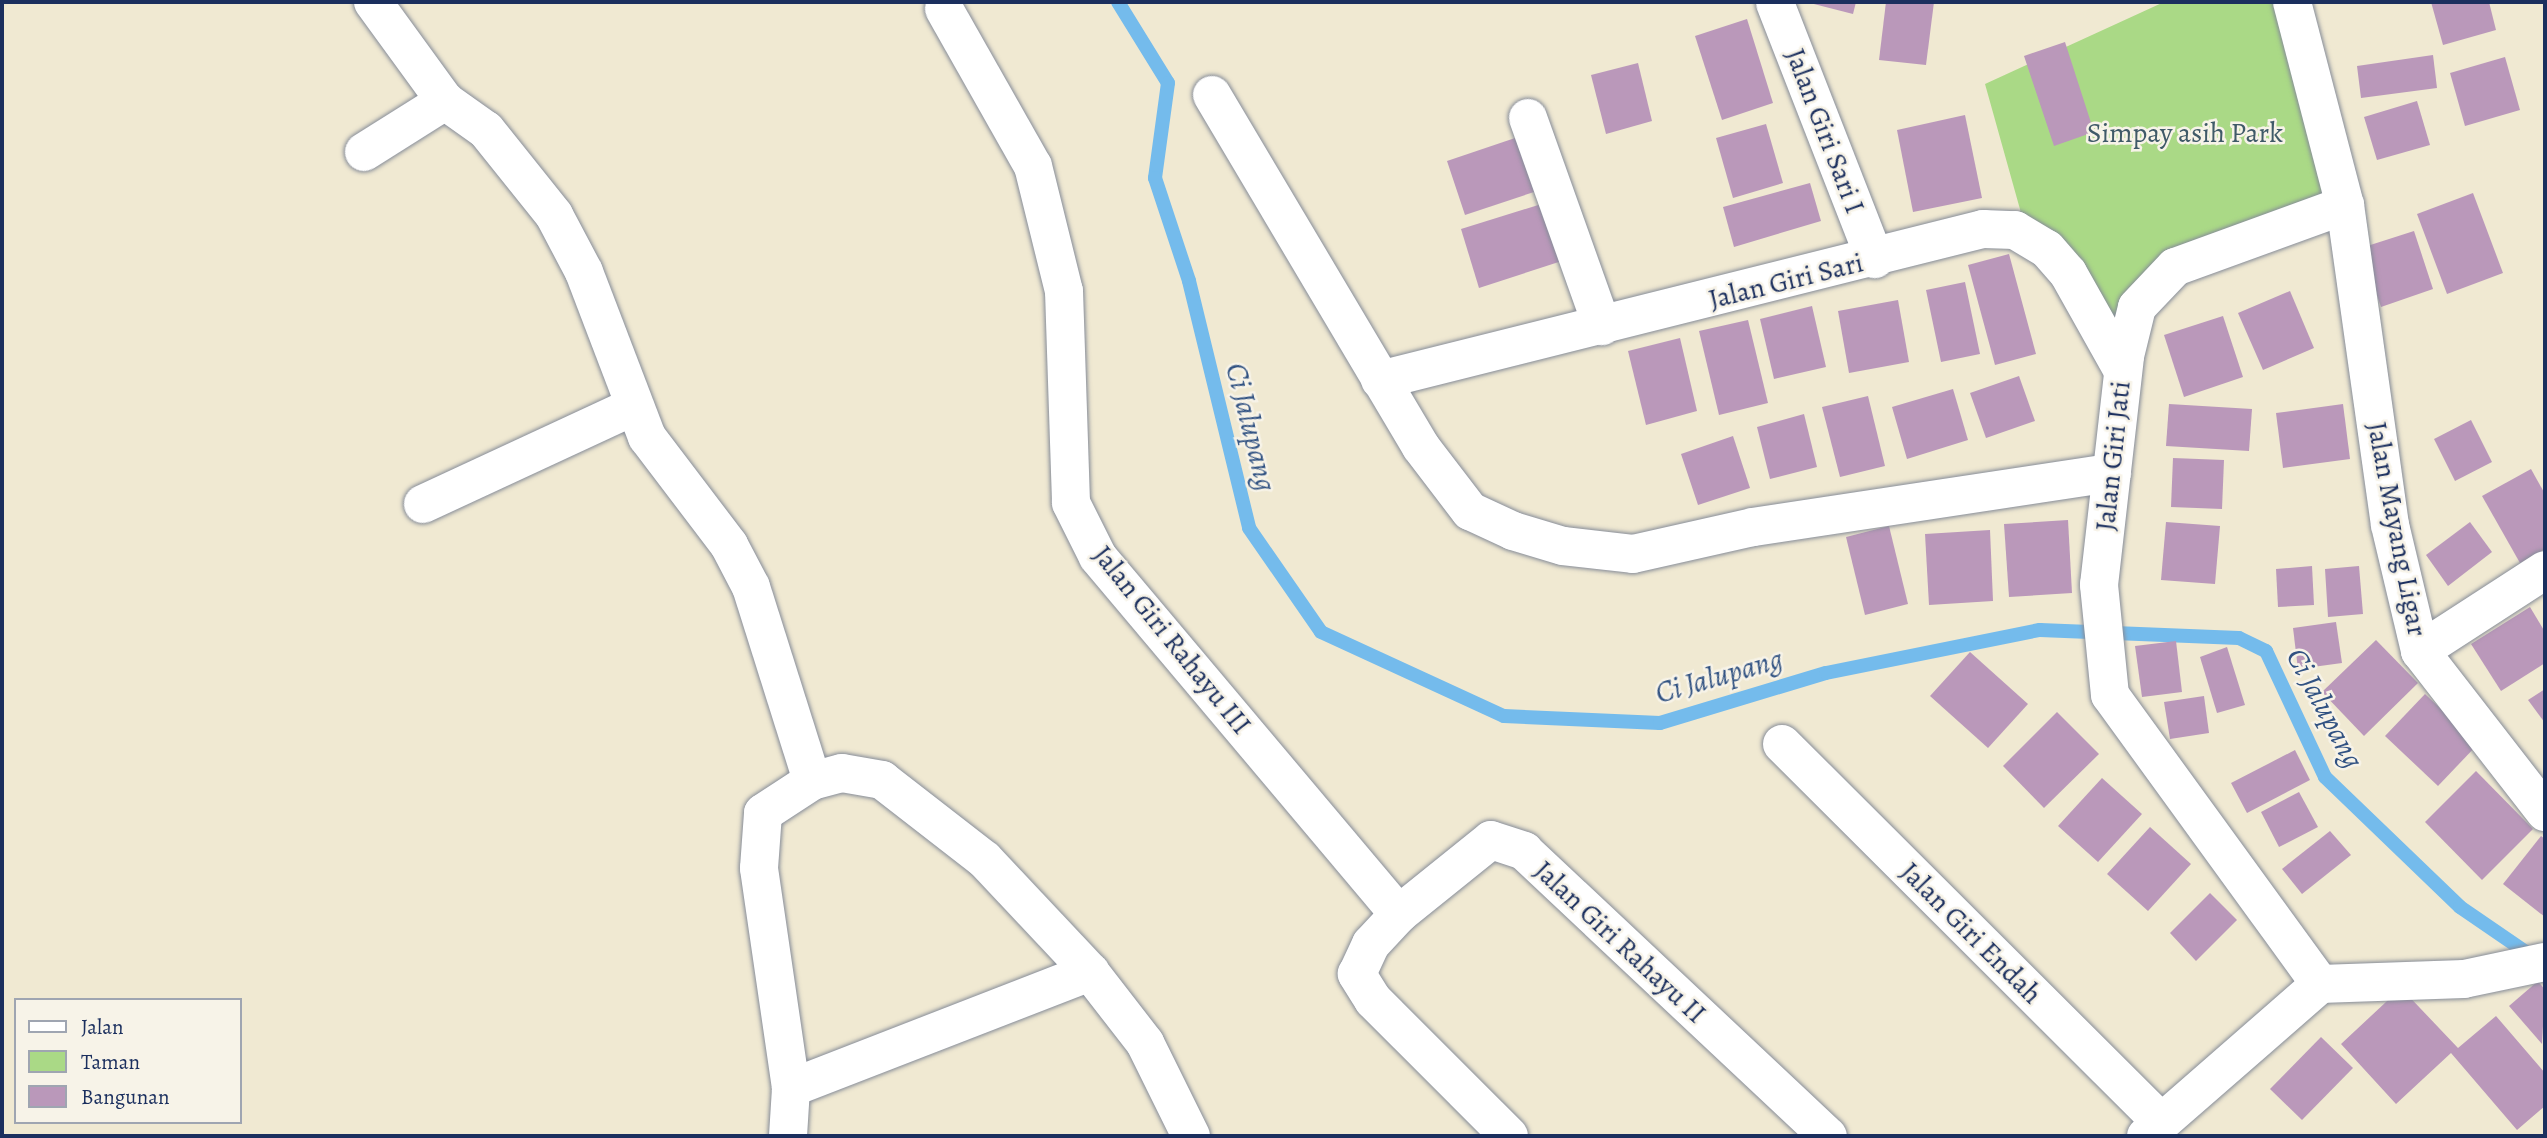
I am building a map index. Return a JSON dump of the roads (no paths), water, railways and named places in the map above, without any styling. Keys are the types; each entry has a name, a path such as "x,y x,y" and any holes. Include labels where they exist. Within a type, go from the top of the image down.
{"street":[{"path":"373,2 445,101 486,130 554,215 584,272 635,406 678,487 707,514 751,587 812,782"},
{"path":"2292,2 2344,205"},
{"name":"Jalan Giri Sari I","path":"1775,3 1875,259"},
{"name":"Jalan Giri Rahayu III","path":"944,9 1033,166 1064,290 1071,503 1098,557 1399,914"},
{"path":"1212,95 1380,380 1470,511 1563,546 1633,554 1753,527 2112,473"},
{"path":"364,152 445,101"},
{"path":"1528,118 1602,326"},
{"name":"Jalan Giri Jati","path":"2320,984 2155,764 2110,695 2103,661 2099,585 2123,371 2137,307 2175,267 2344,205"},
{"name":"Jalan Mayang Ligar","path":"2344,205 2390,525 2420,651 2545,812"},
{"name":"Jalan Giri Sari","path":"1380,380 1875,259 1983,229 2015,230 2047,249 2068,274 2123,371"},
{"path":"423,504 635,406"},
{"path":"2420,651 2545,570"},
{"name":"Jalan Giri Endah","path":"1782,744 2154,1129"},
{"path":"788,1136 791,1088 759,868 763,813 812,782 842,773 882,779 985,860 1090,972 1145,1043 1191,1136"},
{"name":"Jalan Giri Rahayu II","path":"1399,914 1491,840 1524,851 1828,1136"},
{"path":"1399,914 1371,944 1357,974 1373,1000 1509,1136"},
{"path":"2154,1129 2320,984 2441,981 2537,966"},
{"path":"791,1088 1090,972"}],"waterway":[{"name":"Ci Jalupang","path":"1118,2 1168,83 1155,178 1189,281 1249,528 1321,632 1504,716 1660,723 1826,673 2040,630 2239,638 2266,651 2325,777 2460,907 2536,959"}],"park label":[{"name":"Simpay asih Park","path":"2185,133"}]}
